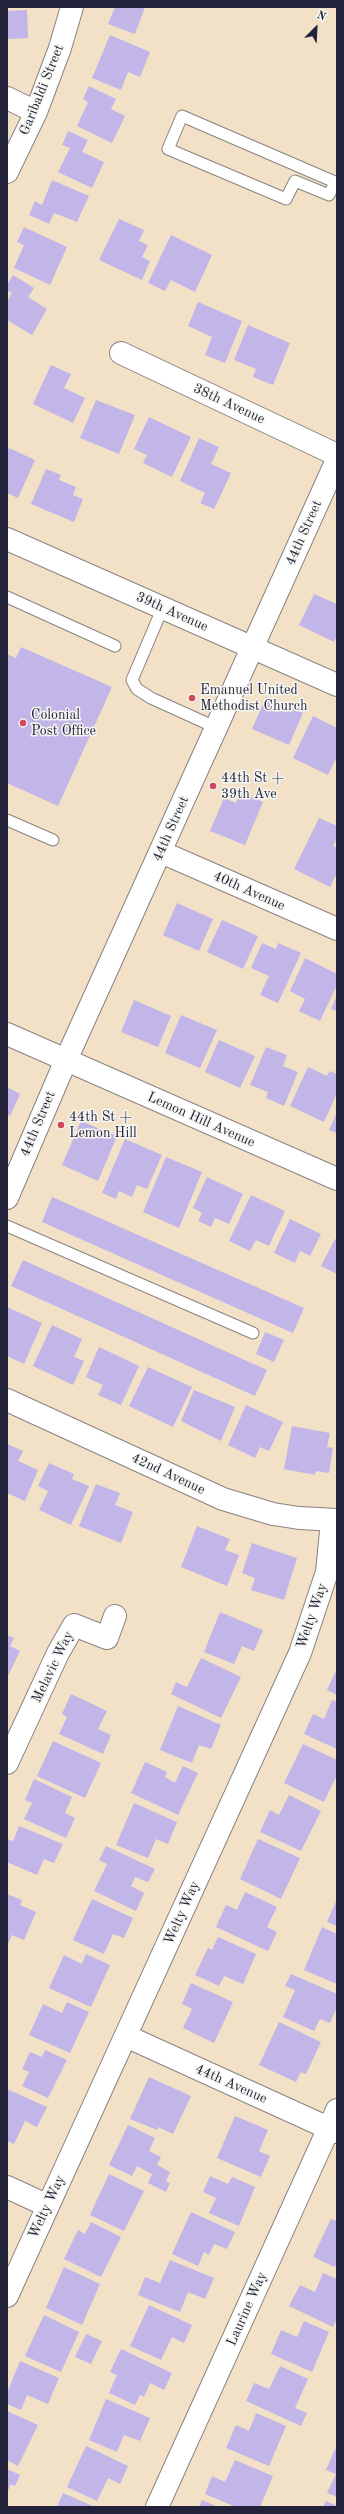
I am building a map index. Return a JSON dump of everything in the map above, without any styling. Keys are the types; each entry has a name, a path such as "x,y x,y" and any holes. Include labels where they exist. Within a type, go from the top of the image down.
{"street":[{"name":"Garibaldi Street","path":"7,172 36,112 60,48 72,7"},
{"path":"7,98 36,112"},
{"name":"38th Avenue","path":"121,353 337,455"},
{"name":"44th Street","path":"7,1198 66,1060 253,649 337,460"},
{"name":"39th Avenue","path":"7,539 163,607 337,686"},
{"name":"40th Avenue","path":"161,852 337,929"},
{"name":"Lemon Hill Avenue","path":"7,1034 337,1179"},
{"name":"42nd Avenue","path":"7,1400 223,1499 273,1514 334,1521"},
{"name":"Welty Way","path":"7,2296 300,1653 327,1572 334,1521"},
{"name":"Melavic Way","path":"12,1738 74,1625 107,1638 115,1616"},
{"path":"7,1763 12,1738"},
{"name":"44th Avenue","path":"126,2036 334,2124"},
{"name":"Laurine Way","path":"157,2507 334,2124"},
{"path":"7,2187 48,2206"}],"lane":[{"path":"182,116 336,182 329,195 295,181 286,199 168,148 182,116"},
{"path":"7,597 115,646"},
{"path":"163,607 132,680 137,689 151,698 217,728"},
{"path":"7,820 53,840"},
{"path":"7,1226 253,1333"}],"building":[{"path":"115,7 145,7 135,34 108,24"},
{"path":"27,10 28,38 7,39 7,11"},
{"path":"110,35 150,52 140,77 128,72 121,90 92,78"},
{"path":"89,86 116,99 111,109 125,116 112,143 77,126 88,102 83,99"},
{"path":"68,131 88,140 82,152 104,162 92,188 58,172 70,148 62,145"},
{"path":"52,180 89,196 77,222 54,213 49,224 29,215 35,201 42,205"},
{"path":"119,219 144,230 139,241 148,245 142,257 150,261 142,280 99,260"},
{"path":"24,227 67,247 50,285 14,268 24,245 17,242"},
{"path":"171,235 212,255 195,292 171,280 165,291 148,283"},
{"path":"13,275 34,288 28,297 47,309 32,335 7,320 7,302 12,293 7,290 7,285"},
{"path":"198,302 242,321 225,363 205,355 212,337 188,326"},
{"path":"248,325 290,343 273,385 253,377 256,369 234,360"},
{"path":"51,365 71,374 64,388 85,398 73,423 33,404"},
{"path":"96,400 135,415 119,454 80,438"},
{"path":"149,417 191,437 172,477 143,463 147,455 134,449"},
{"path":"199,438 219,447 211,464 231,473 214,509 200,503 205,493 180,481"},
{"path":"9,448 35,460 18,498 7,493 7,452"},
{"path":"46,469 61,475 59,480 76,487 73,495 83,499 74,522 31,504"},
{"path":"314,594 337,604 337,635 334,642 299,625"},
{"path":"21,647 112,687 58,806 7,783 7,654 16,658"},
{"path":"266,697 303,713 289,745 252,729"},
{"path":"313,716 337,728 337,756 328,775 293,758"},
{"path":"241,792 263,802 245,845 210,831 224,798 236,803"},
{"path":"319,818 337,826 337,838 333,846 337,848 337,873 330,887 294,869"},
{"path":"177,903 213,919 199,951 163,935"},
{"path":"222,920 258,936 243,969 207,952"},
{"path":"262,943 276,949 278,943 301,953 278,1003 260,995 269,976 251,968"},
{"path":"305,958 337,974 337,985 320,1021 299,1011 305,999 290,991"},
{"path":"337,995 337,1011 331,1009"},
{"path":"134,1000 171,1016 158,1047 121,1032"},
{"path":"181,1015 217,1030 200,1068 165,1053"},
{"path":"219,1040 255,1056 240,1088 205,1072"},
{"path":"266,1047 287,1055 283,1066 298,1072 284,1106 266,1098 268,1092 250,1085"},
{"path":"308,1067 327,1076 330,1071 337,1074 337,1093 324,1122 290,1106"},
{"path":"7,1087 20,1094 10,1116 7,1114"},
{"path":"337,1112 337,1133 329,1130"},
{"path":"81,1121 117,1136 98,1181 62,1165"},
{"path":"125,1139 162,1155 147,1189 137,1185 132,1197 119,1191 116,1199 102,1193"},
{"path":"166,1157 202,1172 179,1228 143,1212"},
{"path":"207,1177 243,1194 229,1224 215,1218 211,1227 198,1221 202,1213 193,1208"},
{"path":"251,1195 285,1211 269,1246 256,1240 250,1251 229,1241"},
{"path":"52,1197 304,1308 293,1333 42,1222"},
{"path":"290,1219 321,1234 310,1256 300,1251 295,1263 274,1253"},
{"path":"335,1239 337,1240 337,1274 321,1266"},
{"path":"23,1260 267,1370 255,1396 11,1286"},
{"path":"7,1307 42,1323 24,1364 7,1356"},
{"path":"52,1325 82,1339 74,1357 84,1361 73,1385 33,1366"},
{"path":"265,1332 284,1340 274,1362 256,1354"},
{"path":"99,1347 139,1366 121,1405 98,1395 103,1385 86,1377"},
{"path":"148,1367 192,1387 173,1427 129,1406"},
{"path":"194,1390 235,1407 221,1441 181,1421"},
{"path":"246,1405 283,1422 269,1451 260,1447 255,1458 228,1445"},
{"path":"292,1426 330,1433 327,1447 333,1448 329,1473 316,1471 315,1475 284,1469"},
{"path":"7,1444 23,1451 18,1461 38,1470 25,1501 7,1493"},
{"path":"49,1463 74,1474 72,1479 89,1486 71,1525 39,1510 48,1491 38,1486"},
{"path":"96,1484 120,1493 115,1505 133,1512 121,1543 79,1526"},
{"path":"197,1526 230,1539 225,1550 239,1555 227,1586 181,1567"},
{"path":"252,1543 297,1558 284,1600 251,1590 255,1578 242,1573"},
{"path":"220,1612 263,1630 254,1651 242,1646 234,1664 204,1652"},
{"path":"7,1635 14,1638 10,1646 20,1651 7,1678"},
{"path":"201,1658 241,1677 221,1718 171,1694 176,1682 187,1687"},
{"path":"337,1668 337,1695 327,1690"},
{"path":"71,1694 107,1711 98,1729 111,1735 103,1754 59,1734 67,1717 62,1714"},
{"path":"332,1700 337,1702 337,1749 304,1734 313,1714 324,1719"},
{"path":"178,1706 221,1725 211,1749 199,1745 192,1763 160,1750"},
{"path":"53,1741 101,1763 85,1798 37,1776"},
{"path":"303,1744 337,1760 337,1775 324,1802 284,1783"},
{"path":"145,1762 167,1772 165,1777 175,1783 183,1766 198,1773 178,1815 131,1793"},
{"path":"34,1779 72,1797 65,1813 75,1818 66,1838 24,1819 32,1803 25,1800"},
{"path":"289,1795 321,1811 301,1851 260,1832 270,1810 279,1815"},
{"path":"134,1803 177,1822 168,1844 156,1839 148,1858 116,1845"},
{"path":"19,1826 63,1844 54,1863 44,1859 37,1875 7,1862 7,1839 13,1841"},
{"path":"258,1839 300,1858 281,1899 240,1879"},
{"path":"106,1846 155,1869 148,1882 135,1877 131,1886 144,1893 136,1911 94,1891 107,1864 99,1860"},
{"path":"245,1892 277,1907 267,1927 277,1932 268,1951 216,1927 226,1905 237,1910"},
{"path":"7,1894 22,1900 20,1905 36,1912 24,1940 12,1935 8,1944"},
{"path":"92,1899 133,1918 124,1938 113,1934 104,1954 73,1940"},
{"path":"337,1899 337,1926 327,1922"},
{"path":"322,1927 337,1934 337,1984 304,1970"},
{"path":"218,1937 256,1954 243,1984 224,1976 219,1986 195,1975 208,1948 212,1950"},
{"path":"86,1954 110,1965 91,2007 49,1988 64,1955 82,1964"},
{"path":"291,1974 337,1994 337,2007 330,2023 320,2019 314,2031 283,2017 295,1990 285,1986"},
{"path":"191,1983 233,2002 214,2043 183,2028 192,2009 182,2004"},
{"path":"67,2002 89,2012 70,2053 29,2035 43,2004 62,2013"},
{"path":"279,2022 321,2042 306,2074 301,2072 296,2082 259,2065"},
{"path":"45,2050 67,2060 48,2098 22,2086 29,2072 22,2069 30,2052 42,2057"},
{"path":"149,2077 191,2096 173,2134 158,2127 157,2130 130,2119"},
{"path":"7,2089 47,2107 37,2127 25,2121 14,2144 7,2141"},
{"path":"235,2116 268,2130 259,2151 270,2156 261,2177 217,2158"},
{"path":"128,2125 155,2138 149,2151 161,2157 157,2165 170,2172 166,2181 170,2183 166,2192 148,2183 152,2174 137,2166 132,2176 109,2165"},
{"path":"109,2174 144,2191 124,2231 90,2215"},
{"path":"210,2176 228,2184 232,2177 255,2187 239,2226 209,2213 216,2198 203,2192"},
{"path":"191,2212 235,2232 227,2249 214,2244 209,2255 204,2252 198,2266 172,2254"},
{"path":"331,2219 337,2221 337,2262 335,2267 313,2257"},
{"path":"91,2222 121,2237 101,2277 64,2259 78,2230 85,2234"},
{"path":"170,2260 214,2278 205,2299 188,2292 180,2312 138,2295 145,2277 160,2283"},
{"path":"64,2267 100,2284 82,2325 46,2308"},
{"path":"323,2273 337,2279 337,2319 333,2327 289,2306 300,2285 315,2292"},
{"path":"149,2305 192,2325 184,2343 172,2337 161,2360 130,2346"},
{"path":"44,2315 79,2332 61,2372 25,2356"},
{"path":"304,2321 329,2332 312,2372 271,2354 281,2330 297,2337"},
{"path":"86,2334 102,2341 91,2364 75,2357"},
{"path":"121,2349 172,2373 164,2390 150,2383 144,2397 140,2395 135,2405 109,2393 117,2375 110,2372"},
{"path":"20,2361 59,2378 48,2404 27,2395 21,2410 7,2404 7,2393"},
{"path":"280,2366 308,2379 295,2408 307,2413 301,2426 246,2401 254,2383 269,2389"},
{"path":"106,2399 150,2418 140,2441 124,2435 117,2452 89,2440"},
{"path":"7,2411 38,2425 18,2466 7,2460"},
{"path":"256,2413 286,2426 269,2466 226,2448 236,2425 249,2431"},
{"path":"86,2446 128,2466 120,2484 108,2478 97,2501 67,2487"},
{"path":"335,2449 337,2450 337,2497 327,2493 336,2474 326,2470"},
{"path":"235,2460 273,2476 260,2507 236,2507 205,2494 212,2476 225,2482"},
{"path":"7,2469 20,2475 15,2486 11,2484 7,2493"},
{"path":"63,2493 95,2507 57,2507"},
{"path":"202,2500 218,2507 199,2507"},
{"path":"326,2501 337,2506 337,2507 323,2507"}],"place":[{"name":"Emanuel United Methodist Church","path":"192,698"},
{"name":"Colonial Post Office","path":"23,723"},
{"name":"44th St + 39th Ave","path":"213,786"},
{"name":"44th St + Lemon Hill","path":"61,1125"}]}
